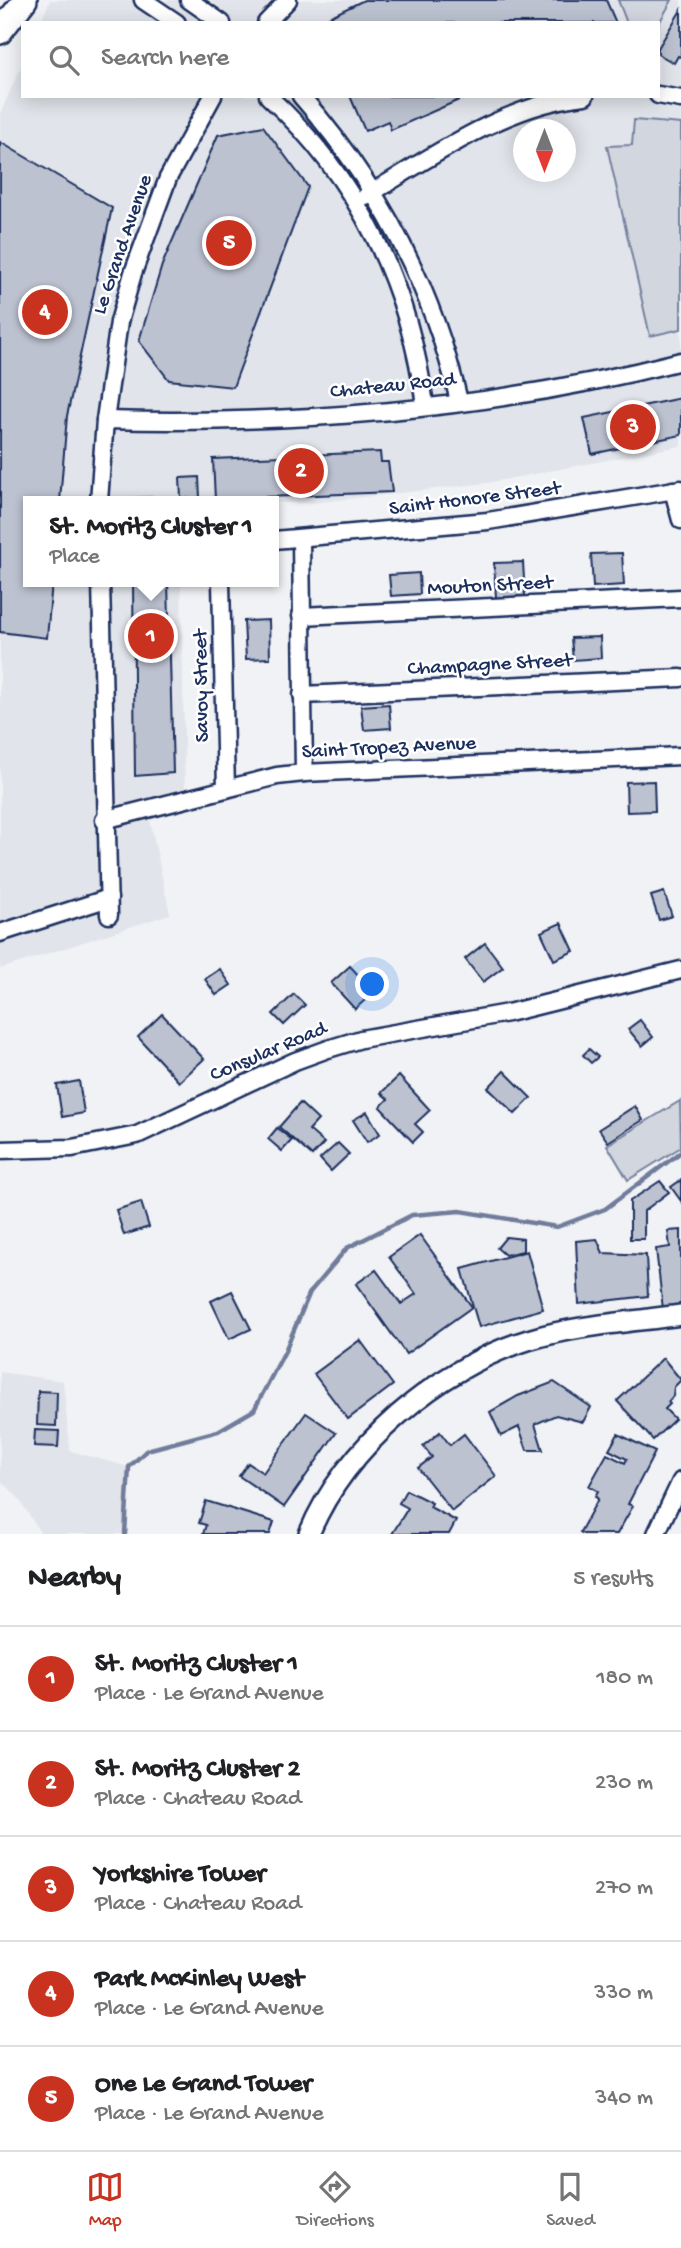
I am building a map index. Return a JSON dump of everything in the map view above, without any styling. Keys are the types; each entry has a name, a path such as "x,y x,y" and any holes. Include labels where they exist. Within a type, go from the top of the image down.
{"main road":[{"path":"0,31 15,0"},
{"path":"0,31 25,0"}],"street":[{"path":"143,0 174,21"},
{"path":"189,0 219,21"},
{"path":"268,21 288,0"},
{"path":"660,95 681,99"},
{"name":"Le Grand Avenue","path":"99,496 105,420 119,321 133,273 168,178 212,98"},
{"path":"270,98 311,140 356,202 397,285 411,328 425,405"},
{"path":"303,98 374,191 405,248 431,308 459,401"},
{"path":"356,202 489,126 556,101 573,98"},
{"name":"Chateau Road","path":"105,420 277,419 425,405 572,384 681,361"},
{"path":"677,490 681,520"},
{"name":"Saint Honore Street","path":"279,540 488,521 677,490"},
{"path":"301,539 304,773"},
{"path":"0,933 109,906 104,820 101,587"},
{"name":"Savoy Street","path":"222,587 226,789"},
{"name":"Mouton Street","path":"301,616 681,598"},
{"name":"Champagne Street","path":"302,695 681,678"},
{"name":"Saint Tropez Avenue","path":"104,820 226,789 304,773 681,756"},
{"name":"Consular Road","path":"0,1150 72,1148 126,1138 328,1049 362,1039 508,1013 681,971"},
{"path":"309,1534 340,1481 379,1431 440,1382 527,1340 589,1326 681,1315"},
{"path":"656,1534 681,1481"}],"shaded area":[{"path":"50,0 681,0 681,446 487,483 312,503 279,503 279,496 23,496 23,587 181,587 185,792 146,802 170,914 0,969 0,114 21,67 21,98 660,98 660,21 41,21"},
{"path":"618,0 672,0 660,21 626,21"},
{"path":"634,120 681,124 681,329 650,336 607,146 632,145"},
{"path":"680,1101 681,1147 628,1180 607,1145"},
{"path":"0,1372 63,1381 70,1451 129,1467 125,1534 41,1534 17,1496 0,1480"}],"building":[{"path":"364,0 606,0 615,21 321,21"},
{"path":"681,10 681,57 678,56 674,63 660,55 660,45"},
{"path":"351,98 463,98 391,130 388,121 365,131"},
{"path":"263,126 308,187 233,387 169,380 139,341 162,265 218,135"},
{"path":"0,142 112,208 67,416 60,496 23,496 23,587 52,587 47,638 0,632"},
{"path":"681,398 681,435 592,454 584,418"},
{"path":"380,452 381,462 388,462 392,492 215,496 213,459"},
{"path":"199,477 200,496 181,496 180,478"},
{"path":"622,553 624,585 593,587 591,554"},
{"path":"523,562 525,596 496,598 494,563"},
{"path":"419,573 420,594 391,596 389,575"},
{"path":"133,587 168,587 173,773 135,776"},
{"path":"269,620 270,658 246,659 244,621"},
{"path":"600,637 601,658 573,660 571,638"},
{"path":"389,704 391,728 364,730 361,706"},
{"path":"654,781 655,811 627,812 626,782"},
{"path":"664,892 672,916 659,920 651,896"},
{"path":"561,923 574,951 554,960 541,932"},
{"path":"485,943 503,967 483,982 465,959"},
{"path":"350,966 374,992 355,1009 331,983"},
{"path":"220,969 231,985 216,995 205,979"},
{"path":"294,994 305,1005 284,1025 273,1014"},
{"path":"162,1014 204,1059 179,1082 138,1037"},
{"path":"640,1020 653,1037 642,1046 628,1029"},
{"path":"589,1049 598,1057 591,1063 583,1055"},
{"path":"504,1071 531,1098 515,1114 488,1088"},
{"path":"399,1076 430,1110 415,1124 423,1132 413,1142 380,1107 388,1099 381,1093"},
{"path":"79,1081 84,1113 62,1117 57,1085"},
{"path":"300,1103 318,1120 309,1130 324,1143 312,1156 279,1127"},
{"path":"635,1106 643,1120 608,1142 599,1129"},
{"path":"367,1112 380,1134 367,1142 353,1120"},
{"path":"277,1128 292,1140 282,1151 268,1139"},
{"path":"338,1143 349,1154 331,1171 320,1159"},
{"path":"681,1180 681,1201 671,1187"},
{"path":"660,1181 669,1192 644,1211 644,1239 630,1239 630,1201"},
{"path":"141,1202 149,1227 124,1235 116,1210"},
{"path":"681,1230 681,1307 663,1309 656,1249 670,1247 668,1231"},
{"path":"420,1235 472,1307 406,1354 356,1284 376,1270 401,1304 416,1294 389,1257"},
{"path":"506,1237 523,1239 523,1251 505,1255 497,1248"},
{"path":"597,1239 603,1253 646,1255 648,1296 579,1304 576,1241"},
{"path":"527,1251 543,1309 479,1327 462,1269"},
{"path":"232,1291 251,1329 229,1339 211,1301"},
{"path":"360,1340 393,1385 348,1419 314,1374"},
{"path":"663,1358 681,1380 674,1387 673,1396 668,1402 670,1404 665,1409 675,1419 653,1440 617,1401"},
{"path":"554,1382 591,1407 583,1422 556,1415 535,1424 543,1450 527,1450 519,1427 501,1436 490,1412 518,1396"},
{"path":"38,1391 57,1392 56,1426 37,1425"},
{"path":"306,1413 336,1433 284,1507 239,1476 248,1463 263,1473"},
{"path":"35,1430 59,1431 58,1447 34,1446"},
{"path":"440,1432 450,1445 464,1434 496,1476 452,1511 418,1468 432,1457 423,1446"},
{"path":"618,1434 655,1452 628,1504 633,1506 617,1534 583,1534 580,1532 598,1499 595,1496 598,1491 589,1486 607,1454 625,1463 627,1459 609,1450"},
{"path":"406,1490 432,1503 430,1507 456,1521 449,1534 392,1534 408,1508 399,1503"},
{"path":"206,1501 274,1522 270,1534 203,1534 206,1525 199,1523"}],"waterway":[{"path":"125,1534 129,1467 147,1450 218,1431 254,1410 285,1351 310,1292 347,1248 412,1215 460,1211 557,1227 605,1209 681,1152"}],"place":[{"name":"One Le Grand Tower","path":"229,243"},
{"name":"Park McKinley West","path":"45,312"},
{"name":"Yorkshire Tower","path":"633,427"},
{"name":"St. Moritz Cluster 2","path":"301,471"},
{"name":"St. Moritz Cluster 1","path":"151,636"}]}
